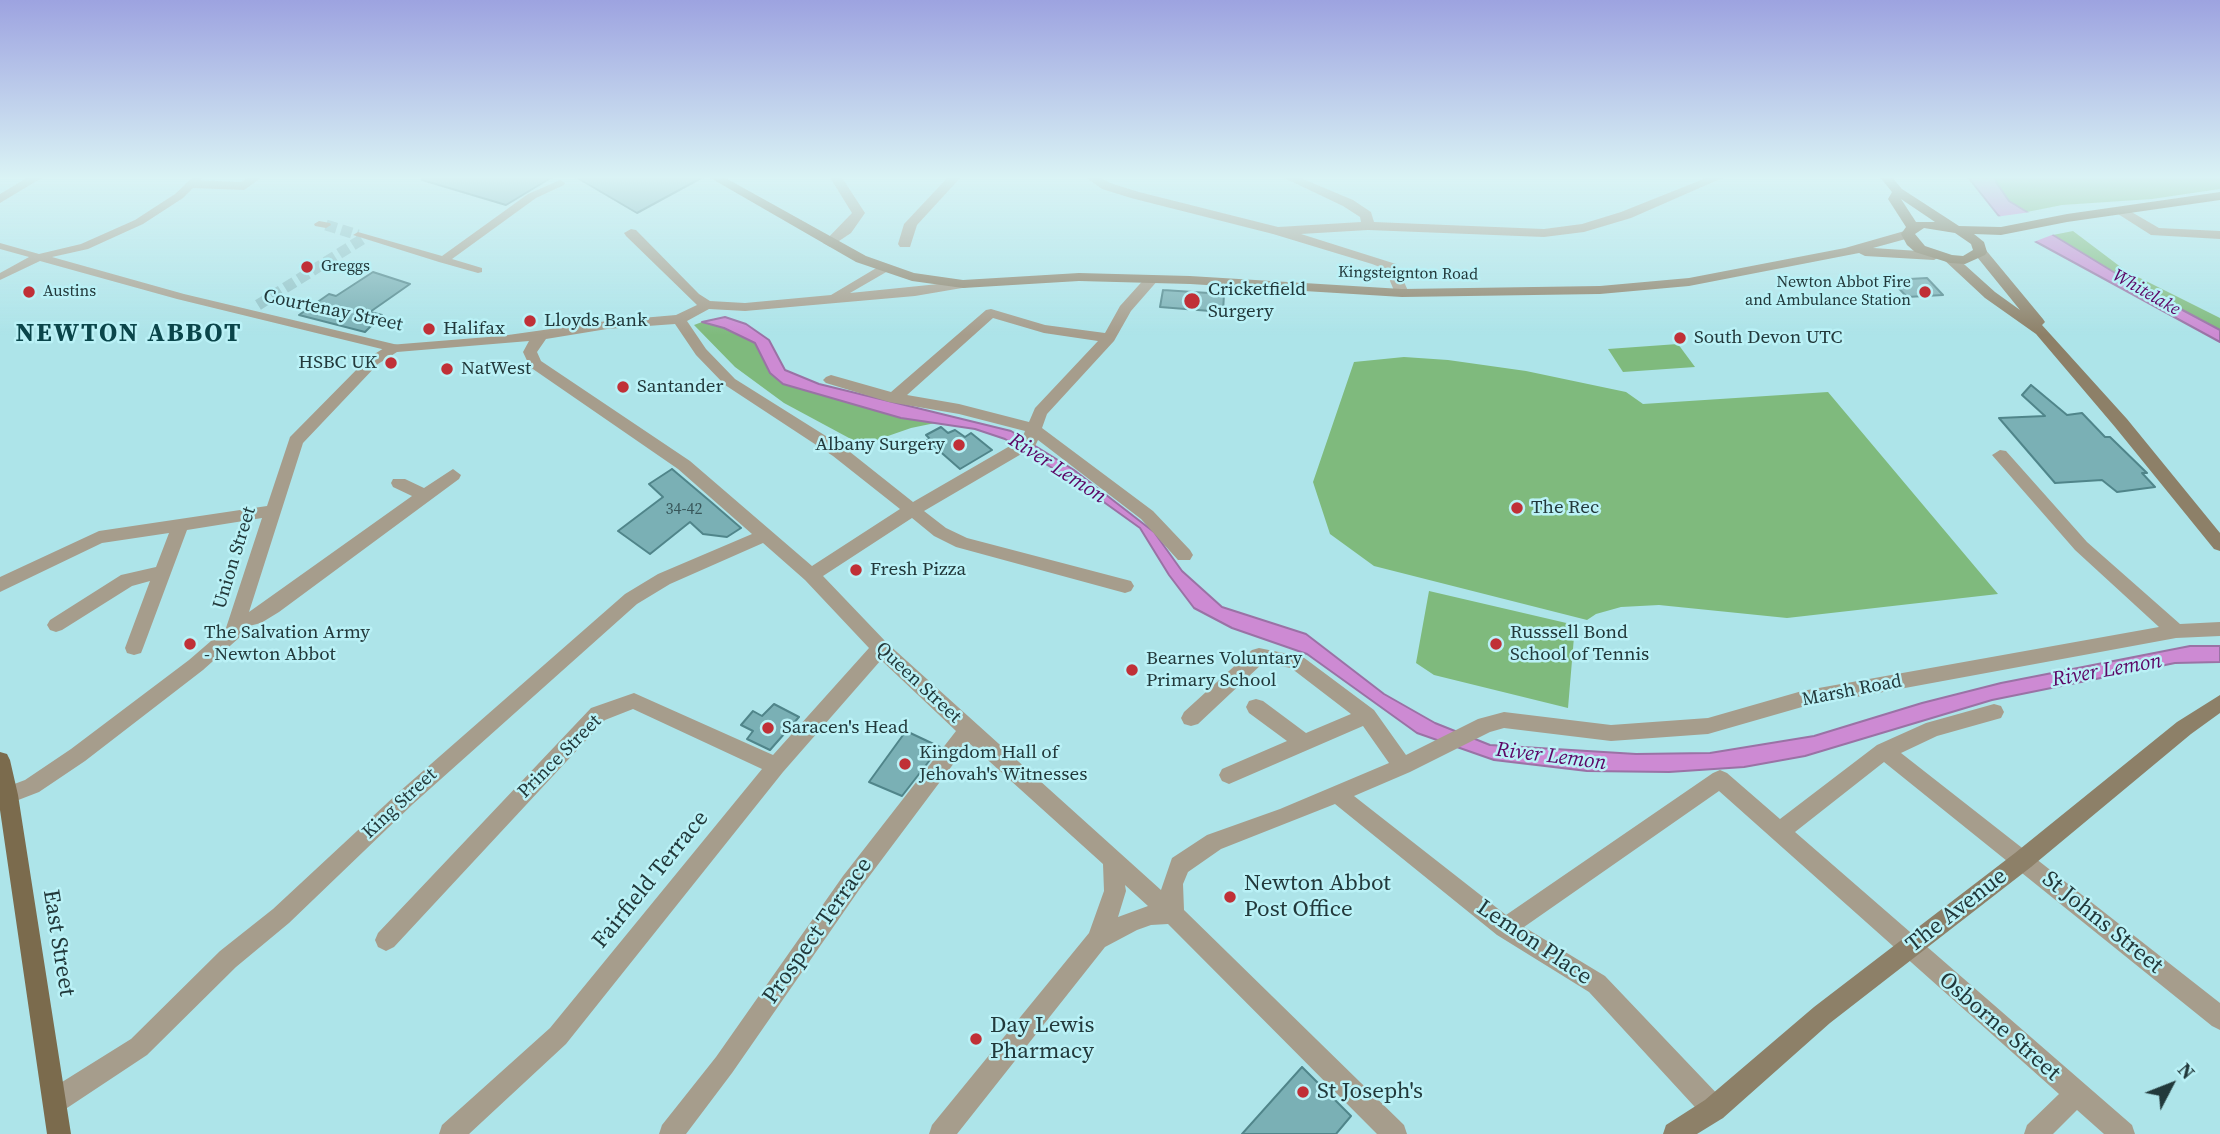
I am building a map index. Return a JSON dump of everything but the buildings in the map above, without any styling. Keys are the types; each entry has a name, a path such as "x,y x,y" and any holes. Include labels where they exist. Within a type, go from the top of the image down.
{"main road":[{"name":"Kingsteignton Road","path":"805,229 883,268 912,277 963,284 1079,277 1402,293 1600,290 1676,283 1847,252 1910,230"},
{"path":"1914,229 1910,230 1912,242 1934,256 1950,260 1965,260 2006,230"},
{"path":"1956,229 1970,235 2036,317 2041,331"},
{"path":"1978,229 2012,229"},
{"name":"Kingsteignton Road","path":"1847,252 1934,256"},
{"path":"1950,260 1990,295 2041,331 2121,423 2220,545"},
{"name":"The Avenue","path":"1675,1134 1699,1122 1822,1015 2023,860 2184,728 2220,703"},
{"name":"East Street","path":"0,760 8,795 6,824 59,1134"}],"street":[{"path":"0,277 38,257 84,247 126,229"},
{"path":"443,260 486,229"},
{"path":"830,243 847,229"},
{"path":"905,244 910,229"},
{"path":"1270,229 1391,267 1402,293"},
{"path":"1278,231 1315,229"},
{"path":"1441,229 1544,233 1577,229"},
{"path":"2151,229 2156,232 2220,235"},
{"path":"631,233 694,297 708,305 746,307 915,292 963,284"},
{"path":"362,237 478,270"},
{"name":"Courtenay Street","path":"0,246 181,298 394,348 540,336 607,325 679,319 708,305"},
{"path":"832,298 883,268"},
{"path":"811,575 912,510 1012,452 1031,435 1040,412 1109,338 1125,309 1152,279"},
{"path":"246,312 258,306"},
{"path":"894,398 990,313 1044,329 1109,338"},
{"path":"679,319 701,352 730,382 839,452 940,532 962,543 1125,586"},
{"name":"Queen Street","path":"540,336 530,352 536,365 684,465 811,575 880,648 1173,914 1395,1134"},
{"name":"Union Street","path":"8,795 32,786 226,640 237,622 296,441 373,360 394,348"},
{"path":"831,380 894,398 959,409 1031,435 1147,515 1184,555"},
{"path":"2000,455 2081,546 2176,631"},
{"path":"237,622 255,618 274,607 453,475"},
{"path":"399,483 424,495"},
{"path":"0,585 99,537 271,511"},
{"path":"134,648 181,523"},
{"name":"King Street","path":"55,1101 139,1047 228,959 281,916 406,797 631,599 664,579 765,535"},
{"path":"56,625 127,580 163,572"},
{"name":"Marsh Road","path":"1404,766 1478,727 1504,720 1611,733 1709,726 1802,699 2176,631 2220,629"},
{"name":"Fairfield Terrace","path":"451,1134 558,1036 776,766 880,648"},
{"path":"1097,940 1151,915 1173,914 1172,884 1181,865 1214,842 1404,766 1367,716 1296,662 1259,655 1192,718"},
{"name":"Prince Street","path":"386,940 598,714 634,701 776,766"},
{"path":"1256,707 1304,743"},
{"path":"1781,830 1884,751 1933,729 1994,712"},
{"path":"1229,775 1367,716"},
{"name":"Prospect Terrace","path":"671,1134 724,1065 851,883 968,730"},
{"name":"St Johns Street","path":"1884,751 2220,1018"},
{"name":"Osborne Street","path":"1504,928 1720,779 2123,1134"},
{"name":"Lemon Place","path":"1337,794 1504,928 1597,984 1699,1122"},
{"path":"941,1134 1097,940 1115,891 1113,858"},
{"path":"2036,1134 2076,1094"}],"green space":[{"path":"2073,231 2126,271 2220,318 2220,330 2130,282 2053,235"},
{"path":"702,322 724,328 755,343 763,358 784,384 901,418 940,422 911,428 862,445 784,403 735,367 694,325"},
{"path":"1678,344 1695,367 1623,372 1608,349"},
{"name":"The Rec","path":"1404,357 1526,371 1626,392 1643,404 1828,392 1998,594 1787,618 1659,605 1621,607 1596,614 1587,620 1374,566 1330,534 1313,482 1354,362"},
{"name":"Russsell Bond School of Tennis","path":"1429,591 1575,625 1568,708 1434,675 1416,663"}],"water":[{"name":"Whitelake","path":"2014,229 2046,229 2130,282 2220,330 2220,342"},
{"name":"River Lemon","path":"725,317 746,324 769,340 785,370 819,384 1011,431 1074,470 1154,532 1182,571 1222,607 1306,634 1384,694 1435,723 1490,745 1636,754 1710,753 1814,736 1922,703 2001,683 2190,646 2220,646 2220,662 2175,663 1992,700 1805,756 1744,767 1669,772 1587,771 1494,760 1417,733 1307,654 1232,628 1194,608 1169,575 1140,528 1080,485 1005,439 975,429 901,418 783,384 770,373 755,343 724,328 702,322"}],"pier":[{"path":"2012,229 2052,229 2057,233 2031,243"}],"tunnel":[{"path":"339,229 358,235"},
{"path":"258,305 364,238"}],"place":[{"name":"Greggs","path":"307,267"},
{"name":"Austins","path":"29,292"},
{"name":"Newton Abbot Fire and Ambulance Station","path":"1925,292"},
{"name":"Cricketfield Surgery","path":"1192,301"},
{"name":"Lloyds Bank","path":"530,321"},
{"name":"Halifax","path":"429,329"},
{"name":"South Devon UTC","path":"1680,338"},
{"name":"HSBC UK","path":"391,363"},
{"name":"NatWest","path":"447,369"},
{"name":"Santander","path":"623,387"},
{"name":"Albany Surgery","path":"959,445"},
{"name":"The Rec","path":"1517,508"},
{"name":"Fresh Pizza","path":"856,570"},
{"name":"The Salvation Army - Newton Abbot","path":"190,644"},
{"name":"Russsell Bond School of Tennis","path":"1496,644"},
{"name":"Bearnes Voluntary Primary School","path":"1132,670"},
{"name":"Saracen's Head","path":"768,728"},
{"name":"Kingdom Hall of Jehovah's Witnesses","path":"905,764"},
{"name":"Newton Abbot Post Office","path":"1230,897"},
{"name":"Day Lewis Pharmacy","path":"976,1039"},
{"name":"St Joseph's","path":"1303,1092"}],"district":[{"name":"NEWTON ABBOT","path":"129,334"}]}
